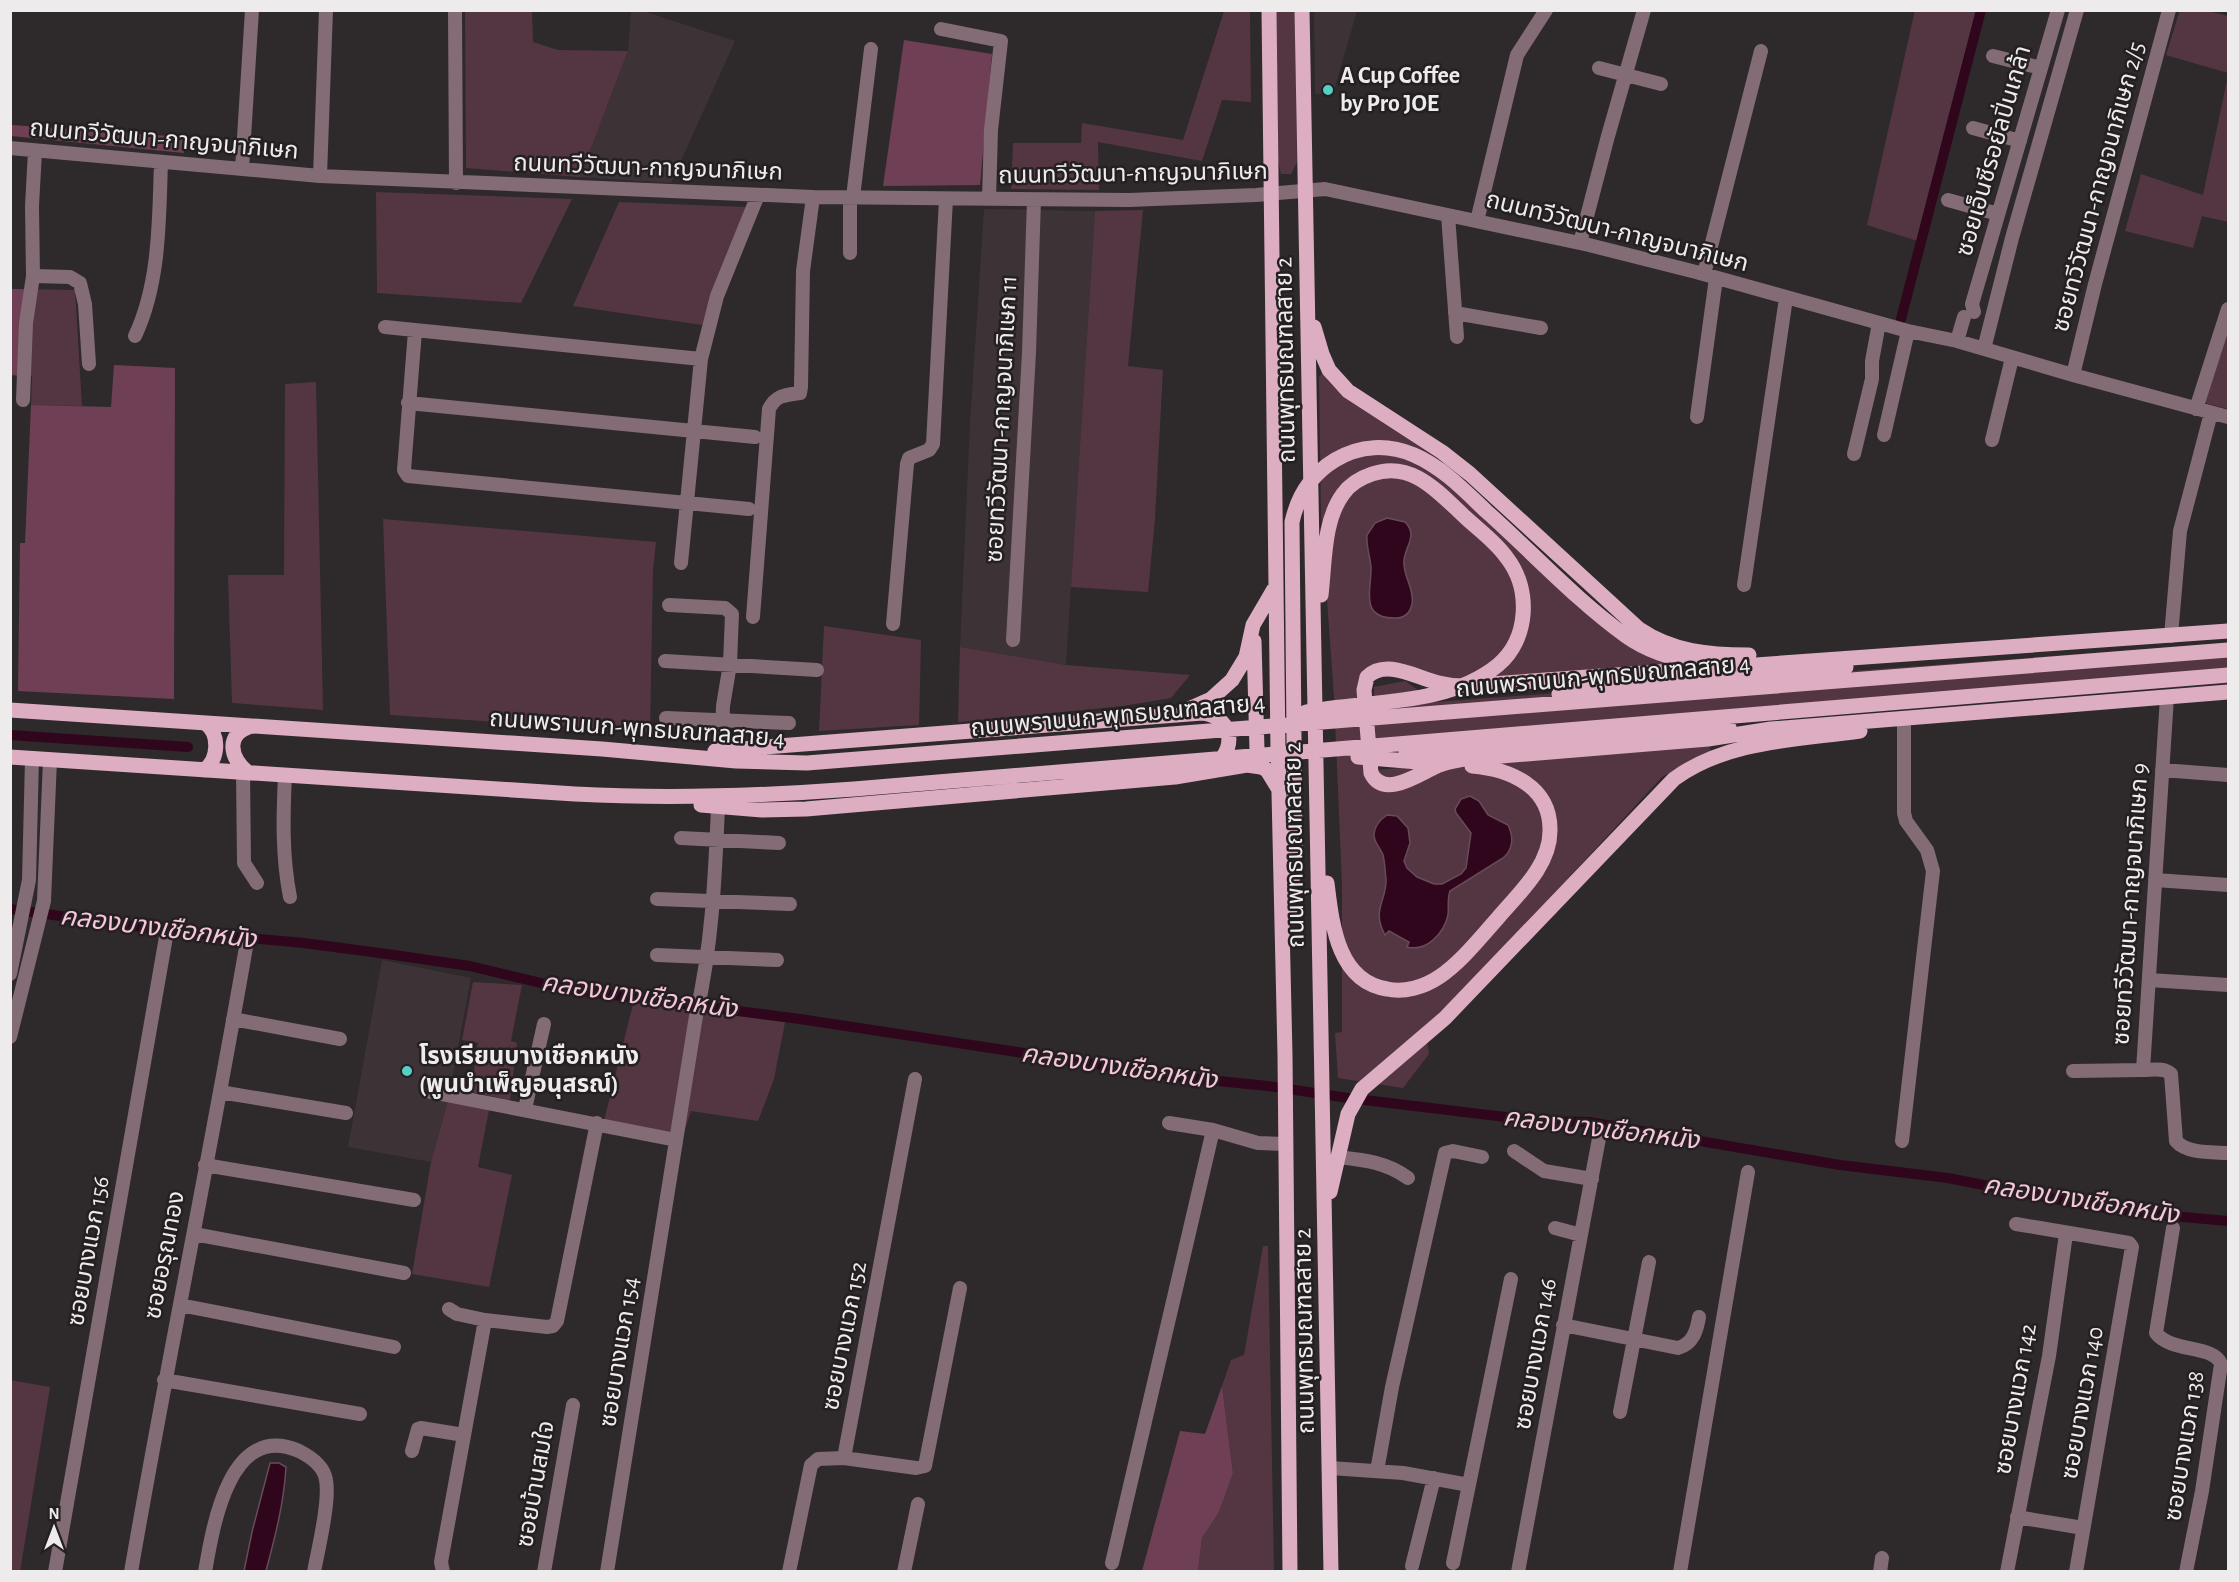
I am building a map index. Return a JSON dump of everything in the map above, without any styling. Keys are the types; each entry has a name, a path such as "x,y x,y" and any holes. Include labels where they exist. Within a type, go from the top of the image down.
{"main road":[{"name":"ถนนพุทธมณฑลสาย 2","path":"1269,10 1279,791 1285,1055 1290,1572"},
{"name":"ถนนพุทธมณฑลสาย 2","path":"1302,10 1331,1572"},
{"path":"1307,266 1317,340 1329,370 1338,382 1357,399 1442,452 1470,474 1639,629 1671,646 1708,654 1836,658"},
{"path":"1283,960 1295,861 1292,522 1304,489 1320,471 1337,459 1350,452 1376,447 1399,450 1419,457 1449,476 1598,613 1638,644 1680,659 1734,671"},
{"path":"1242,729 1318,709 1434,694 1482,675 1505,658 1516,641 1523,619 1521,588 1514,568 1503,552 1426,481 1400,470 1378,472 1361,478 1343,494 1331,521 1314,647"},
{"path":"1152,717 1190,709 1211,699 1226,687 1238,673 1246,657 1253,625 1276,585"},
{"path":"1253,625 1257,750 1279,791"},
{"path":"1459,711 1589,690 1836,658 2229,631"},
{"path":"1976,650 1904,662 1463,686 1438,683 1393,669 1377,670 1367,677 1364,683 1371,773 1377,781 1393,785 1437,766 1465,759 1708,739 1772,729 2229,692"},
{"name":"ถนนพรานนก-พุทธมณฑลสาย 4","path":"10,710 658,753 736,761 798,763 2229,650"},
{"name":"ถนนพรานนก-พุทธมณฑลสาย 4","path":"10,757 610,796 763,795 2229,675"},
{"path":"1325,1216 1348,1114 1362,1089 1445,1018 1651,801 1684,772 1708,759 1748,747 1904,726 1990,711"},
{"path":"658,753 721,751 1202,713 1216,717 1224,725 1229,739 1226,754 1213,765 1193,775"},
{"path":"204,770 211,764 216,747 213,731 205,723"},
{"path":"246,772 235,757 233,742 240,731 252,726"},
{"path":"1274,753 1325,758 1358,757 1716,728 1772,729"},
{"path":"1317,816 1338,944 1350,967 1369,984 1392,990 1404,990 1429,983 1449,969 1478,941 1536,871 1550,841 1546,809 1536,791 1517,776 1480,766 1358,757"},
{"path":"610,796 762,810 829,807 1193,775 1247,765 1265,768"}],"street":[{"path":"242,169 252,10"},
{"path":"320,176 326,10"},
{"path":"455,10 456,183"},
{"path":"1477,221 1517,55 1546,10"},
{"path":"1580,243 1644,10"},
{"name":"ซอยเอ็นซีรอยัลปิ่นเกล้า","path":"1962,342 2058,10"},
{"path":"1984,349 2015,226 2077,10"},
{"name":"ซอยทวีวัฒนา-กาญจนาภิเษก 2/5","path":"2073,375 2095,284 2169,10"},
{"path":"941,29 1001,42 991,130 989,199"},
{"path":"850,252 852,197 871,50"},
{"path":"1697,417 1710,276 1761,51"},
{"path":"1993,56 2042,68"},
{"path":"1599,68 1661,84"},
{"path":"1973,128 2020,141"},
{"name":"ถนนทวีวัฒนา-กาญจนาภิเษก","path":"10,148 320,176 813,197 1129,200 1335,190 1580,243 1710,276 1908,331 1962,342 2196,410 2229,417"},
{"path":"24,400 26,323 33,276 32,206 35,151"},
{"path":"135,336 151,294 159,217 161,162"},
{"path":"681,563 701,360 717,296 758,195"},
{"path":"753,617 769,409 773,400 779,396 800,393 801,387 803,271 813,197"},
{"path":"893,624 907,464 909,458 929,450 933,444 946,199"},
{"name":"ซอยทวีวัฒนา-กาญจนาภิเษก 11","path":"1013,639 1029,352 1034,200"},
{"path":"1948,200 1998,214"},
{"path":"1448,215 1457,337"},
{"path":"33,276 70,277 80,283 85,304 89,364"},
{"path":"1744,585 1786,298"},
{"path":"2196,410 2229,309"},
{"path":"1455,313 1541,328"},
{"path":"1854,454 1872,379 1872,362 1879,323"},
{"path":"385,327 701,360"},
{"path":"415,331 404,470 408,476 749,509"},
{"path":"1884,435 1908,331"},
{"path":"1992,440 2012,358"},
{"path":"408,403 755,437"},
{"path":"2171,636 2180,531 2211,413"},
{"path":"669,605 730,611 733,620 730,664 722,720 721,751"},
{"path":"665,661 817,670"},
{"name":"ซอยทวีวัฒนา-กาญจนาภิเษก 9","path":"2167,697 2143,1070 2161,1070 2172,1074 2176,1141 2180,1146 2188,1149 2229,1153"},
{"path":"666,718 789,723"},
{"path":"1902,1141 1933,871 1928,849 1906,822 1904,813 1904,726"},
{"path":"12,969 28,893 32,759"},
{"path":"10,1037 44,901 50,760"},
{"path":"2162,770 2229,776"},
{"path":"246,772 243,863 257,883"},
{"path":"285,775 283,855 290,897"},
{"name":"ซอยบางแวก 154","path":"607,1572 701,986 708,958 714,902 718,807"},
{"path":"681,838 779,843"},
{"path":"2155,880 2229,885"},
{"path":"657,899 790,904"},
{"name":"ซอยบางแวก 156","path":"55,1572 166,937"},
{"name":"ซอยอรุณทอง","path":"131,1572 164,1380 194,1234 246,947"},
{"path":"657,955 777,960"},
{"path":"2149,980 2229,985"},
{"path":"233,1019 340,1039"},
{"path":"525,1109 544,1024"},
{"path":"2073,1071 2143,1070"},
{"name":"ซอยบางแวก 152","path":"844,1458 915,1079"},
{"path":"220,1092 346,1113"},
{"path":"431,1092 676,1140"},
{"path":"449,1309 457,1314 485,1320 547,1327 553,1326 557,1321 597,1123"},
{"path":"1169,1123 1213,1130 1258,1143 1285,1144"},
{"path":"1113,1563 1213,1130"},
{"name":"ซอยบางแวก 146","path":"1518,1572 1599,1139"},
{"path":"1377,1471 1392,1387 1445,1153 1454,1151 1482,1157"},
{"path":"1514,1151 1544,1171 1592,1179"},
{"path":"1337,1156 1374,1161 1397,1170 1408,1178"},
{"path":"205,1165 414,1200"},
{"path":"1680,1572 1748,1172"},
{"path":"2016,1224 2066,1234"},
{"path":"1555,1228 1581,1234"},
{"name":"ซอยบางแวก 138","path":"2173,1228 2156,1333 2161,1340 2170,1344 2209,1353 2219,1359 2221,1364 2202,1491 2186,1572"},
{"path":"194,1234 404,1273"},
{"name":"ซอยบางแวก 140","path":"2066,1234 2130,1243 2133,1251 2076,1572"},
{"name":"ซอยบางแวก 142","path":"2007,1572 2047,1366 2066,1234"},
{"path":"1620,1412 1649,1262"},
{"path":"1453,1563 1511,1279"},
{"path":"789,1572 811,1465 818,1459 844,1458 916,1468 925,1466 960,1288"},
{"path":"180,1305 394,1347"},
{"path":"1563,1325 1671,1348 1682,1347 1696,1331 1699,1317"},
{"path":"443,1572 441,1562 485,1320"},
{"path":"164,1380 360,1414"},
{"name":"ซอยบ้านสมใจ","path":"544,1572 573,1405"},
{"path":"411,1452 418,1430 421,1428 464,1435"},
{"path":"205,1572 220,1507 233,1473 244,1458 273,1446 296,1450 306,1455 320,1466 326,1478 327,1493 314,1572"},
{"path":"1330,1468 1377,1471 1469,1485"},
{"path":"1412,1566 1434,1478"},
{"path":"904,1572 918,1504"},
{"path":"2017,1517 2083,1528"}],"shaded area":[{"path":"1915,10 1983,11 1924,243 1867,225"},
{"path":"2180,10 2208,11 2228,16 2228,73 2166,55"},
{"path":"465,11 532,11 533,42 558,50 628,51 580,177 466,168"},
{"path":"631,11 643,11 735,41 671,183 580,177 628,51"},
{"path":"1224,11 1250,11 1251,102 1222,100 1202,161 1098,142 1099,190 1011,189 1013,143 1081,143 1082,123 1183,140"},
{"path":"1275,11 1295,11 1297,162 1291,174 1281,174 1278,162"},
{"path":"1314,11 1357,11 1333,94 1315,94"},
{"path":"904,40 992,54 980,185 883,186"},
{"path":"2228,75 2228,222 2202,216 2193,248 2125,231 2141,174 2203,195"},
{"path":"11,77 12,125 183,137 184,153 11,136"},
{"path":"376,192 572,199 521,303 377,293"},
{"path":"619,202 746,207 702,325 573,306"},
{"path":"984,209 1095,211 1066,665 960,647 970,423"},
{"path":"1143,210 1128,366 1163,370 1155,519 1148,592 1071,587 1095,211"},
{"path":"11,289 26,289 21,376 11,375"},
{"path":"26,289 75,290 82,406 31,405 32,376 21,376"},
{"path":"2228,327 2228,409 2205,403"},
{"path":"114,365 175,368 174,699 18,691 20,543 25,543 31,405 111,407"},
{"path":"1323,372 1328,381 1344,397 1438,459 1451,484 1552,578 1680,664 1473,683 1380,662 1368,669 1358,684 1363,771 1709,744 1710,751 1662,777 1426,1032 1429,1054 1403,1088 1338,1078 1335,1033 1342,1032 1342,884 1334,697 1321,516 1319,377"},
{"path":"316,382 323,710 232,703 228,575 284,575 285,384"},
{"path":"1387,518 1405,522 1411,531 1404,566 1412,593 1412,604 1407,614 1399,618 1384,617 1376,613 1372,608 1369,593 1371,567 1367,535 1375,523"},
{"path":"383,519 656,542 653,569 650,732 390,715"},
{"path":"824,626 921,640 919,725 819,731"},
{"path":"2228,643 2228,683 1437,746 1374,767 1374,687 1405,681 1435,702"},
{"path":"960,647 1066,665 1190,675 1171,698 1123,706 958,722"},
{"path":"1470,796 1479,801 1488,815 1508,825 1512,839 1511,847 1503,858 1450,891 1446,922 1434,940 1421,947 1407,947 1409,942 1389,931 1385,935 1381,926 1379,912 1386,879 1383,855 1374,837 1376,828 1387,815 1397,816 1408,828 1410,843 1404,861 1407,868 1417,877 1434,884 1442,884 1461,874 1466,868 1471,833 1455,809 1461,799"},
{"name":"โรงเรียนบางเชือกหนัง (พูนบำเพ็ญอนุสรณ์)","path":"382,960 471,978 448,1101 431,1162 348,1147"},
{"path":"473,982 522,985 511,1041 517,1043 510,1100 471,1092 478,1043 462,1040"},
{"path":"634,1000 787,1012 774,1079 758,1121 691,1111 681,1141 604,1121"},
{"path":"448,1101 489,1110 478,1167 512,1175 489,1287 412,1274 431,1162"},
{"path":"1263,1246 1268,1246 1274,1571 1198,1572 1202,1538 1219,1512 1233,1473 1222,1386 1231,1360 1244,1355"},
{"path":"10,1380 50,1387 20,1572 10,1571"},
{"path":"1222,1386 1233,1473 1219,1512 1202,1538 1198,1571 1142,1571 1180,1431 1205,1434"},
{"path":"270,1463 279,1463 286,1467 276,1533 266,1571 244,1571 252,1532"}],"waterway":[{"path":"1901,319 1981,10"},
{"path":"10,735 188,747"},
{"name":"คลองบางเชือกหนัง","path":"10,909 169,931 304,943 387,954 470,966 566,989 800,1019 1188,1078 1268,1086 1538,1121 1589,1122 1840,1165 1948,1178 2086,1205 2228,1221"}],"place":[{"name":"A Cup Coffee by Pro JOE","path":"1328,90"},
{"name":"โรงเรียนบางเชือกหนัง (พูนบำเพ็ญอนุสรณ์)","path":"407,1071"}]}
